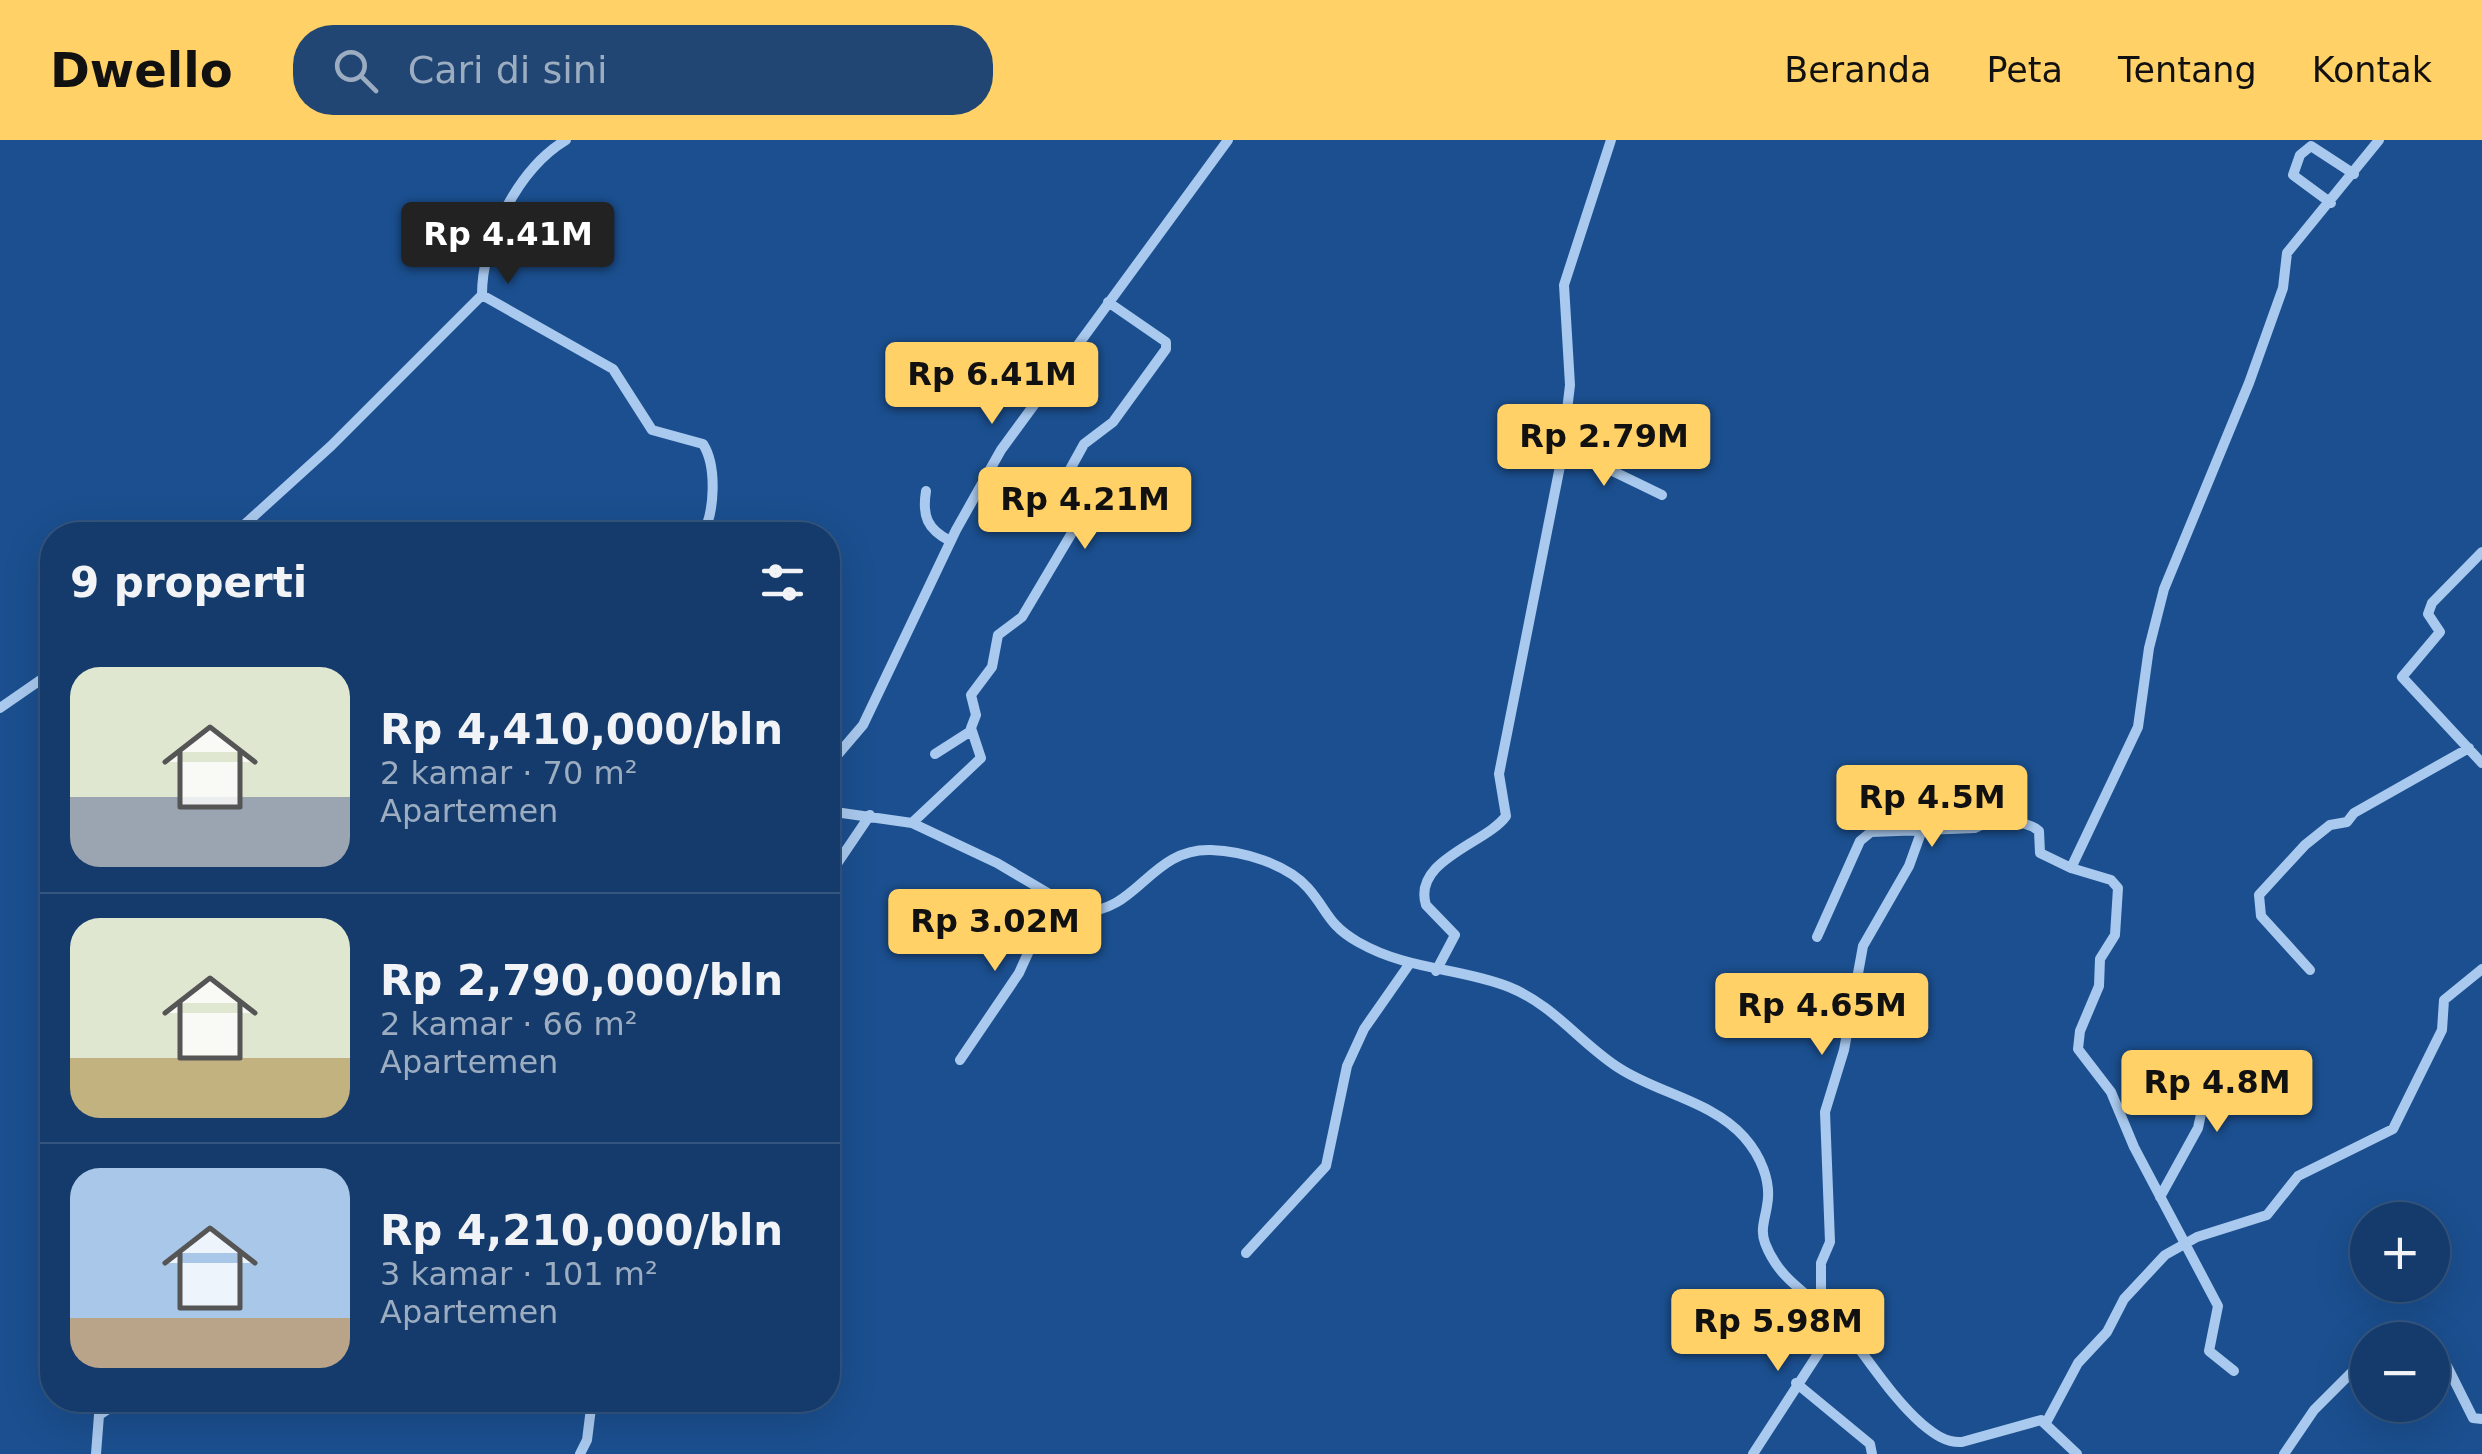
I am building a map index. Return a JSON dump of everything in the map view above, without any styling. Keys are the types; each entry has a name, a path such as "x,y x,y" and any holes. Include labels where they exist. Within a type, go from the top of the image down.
{"street":[{"path":"247,522 342,435 482,295 484,258 516,195 549,153 566,140"},
{"path":"840,752 862,725 950,541 1008,438 1228,140"},
{"path":"1436,971 1456,935 1426,904 1426,887 1442,862 1506,816 1499,774 1563,446 1570,385 1564,286 1611,140"},
{"path":"2071,868 2138,727 2149,648 2164,589 2284,288 2287,253 2332,203 2379,140"},
{"path":"2332,203 2292,175 2300,155 2311,146 2354,174"},
{"path":"482,295 613,369 650,428 695,438 704,445 711,506 706,522"},
{"path":"912,823 981,758 971,731 976,713 971,695 992,667 998,635 1022,617 1073,531 1072,522 1052,508 1052,502 1084,444 1113,422 1167,347 1166,342 1108,302"},
{"path":"1563,446 1662,496"},
{"path":"926,491 922,512 926,522 950,541"},
{"path":"2482,552 2432,603 2428,614 2440,633 2402,677 2482,763"},
{"path":"0,708 40,680"},
{"path":"935,754 971,731"},
{"path":"2310,970 2261,916 2259,895 2330,825 2346,822 2354,813 2469,748"},
{"path":"840,812 912,823 997,863 1074,911 1095,912 1120,902 1178,854 1206,850 1237,853 1289,873 1311,892 1334,926 1408,966 1516,990 1572,1026 1618,1067 1670,1090 1739,1132 1760,1160 1767,1181 1764,1240 1786,1280 1821,1305 1838,1323 1914,1416 1943,1439 1962,1442 2047,1421 2078,1363 2107,1332 2124,1299 2165,1256 2184,1243 2267,1214 2298,1176 2390,1132 2442,1030 2443,1001 2482,969"},
{"path":"840,860 870,814"},
{"path":"1817,937 1863,836 1875,831 1975,828 1987,822 2032,826 2039,831 2040,853 2071,868 2111,880 2118,892 2115,935 2100,959 2099,986 2080,1031 2078,1049 2111,1092 2160,1197 2218,1306 2208,1351 2234,1371"},
{"path":"1821,1305 1821,1262 1830,1242 1824,1112 1844,1050 1863,946 1906,871 1922,830"},
{"path":"960,1060 1019,973 1052,900"},
{"path":"1246,1253 1326,1166 1347,1066 1364,1029 1408,966"},
{"path":"2160,1197 2198,1128 2203,1104 2225,1081 2238,1058"},
{"path":"1753,1454 1838,1323"},
{"path":"2450,1372 2473,1418 2482,1419"},
{"path":"2284,1454 2312,1413 2350,1374"},
{"path":"1796,1383 1870,1444 1872,1454"},
{"path":"96,1454 98,1416 104,1412"},
{"path":"580,1454 587,1440 590,1412"},
{"path":"2047,1421 2077,1454"}]}
